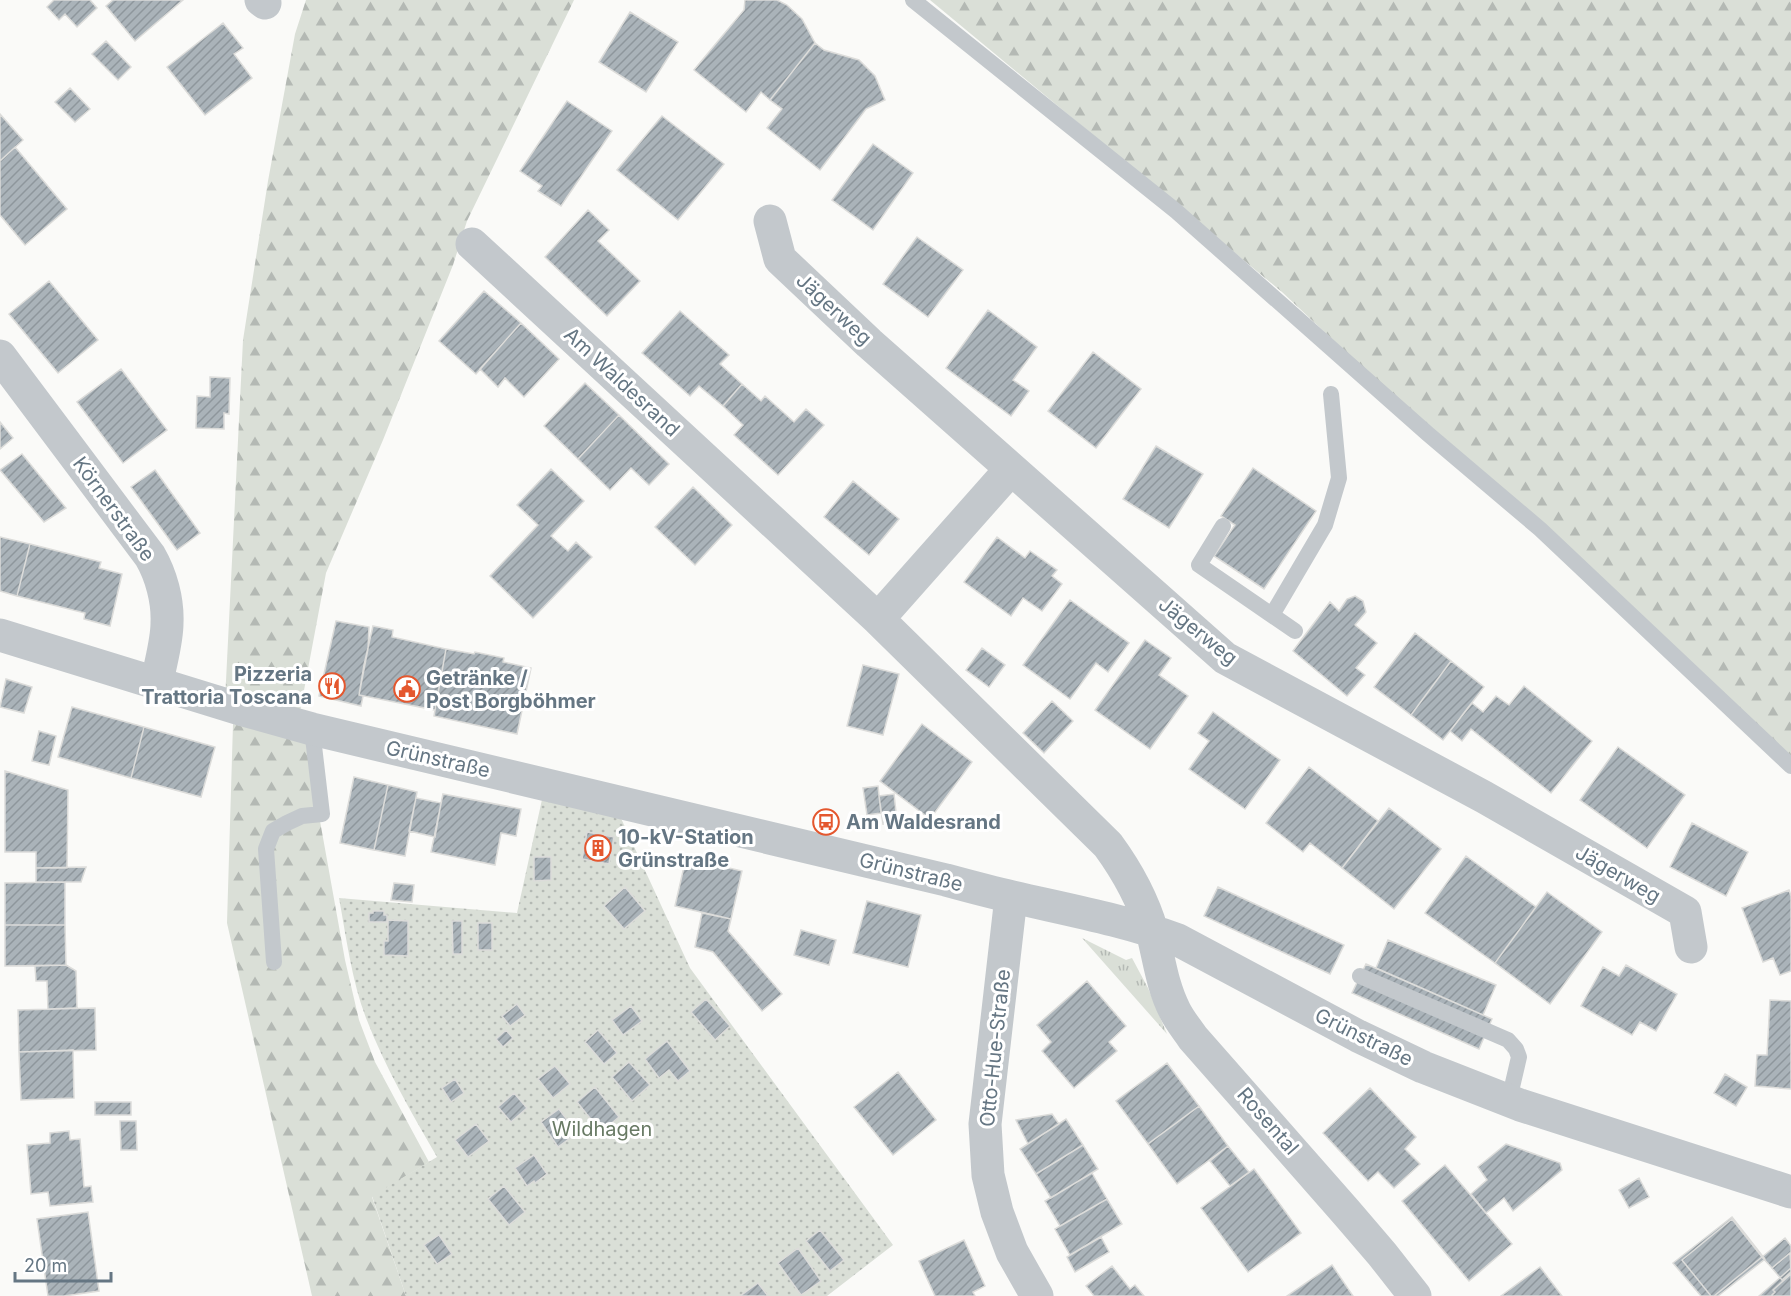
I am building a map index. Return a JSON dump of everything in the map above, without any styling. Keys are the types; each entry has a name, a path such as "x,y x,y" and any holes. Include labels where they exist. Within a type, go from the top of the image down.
{"street":[{"name":"Jägerweg","path":"770,221 780,259 1011,470 1225,658 1484,797 1685,912 1690,947"},
{"name":"Am Waldesrand","path":"472,244 878,619 1108,845 1132,881 1152,930"},
{"name":"Körnerstraße","path":"0,356 150,556 158,570 168,624 157,683"},
{"path":"878,619 1011,470"},
{"name":"Grünstraße","path":"0,635 312,729 1152,930 1178,940 1358,1036 1423,1067 1509,1100 1791,1192"},
{"name":"Otto-Hue-Straße","path":"1011,897 985,1124 987,1168 997,1212 1012,1252 1037,1296"},
{"name":"Rosental","path":"1152,930 1167,993 1176,1013 1193,1038 1353,1220 1415,1296"}],"lane":[{"path":"913,0 1176,211 1428,434 1540,529 1791,766"},
{"path":"1272,615 1325,525 1339,478 1331,394"},
{"path":"1223,526 1199,565 1295,631"},
{"path":"274,962 266,849 273,831 302,816 322,814 312,729"},
{"path":"1360,976 1508,1040 1520,1057 1509,1100"}],"green space":[{"path":"306,0 574,0 467,221 453,265 383,440 326,573 299,717 225,701 243,340 268,181 295,34"},
{"path":"930,0 1791,0 1791,759 1432,433 1282,292"},
{"path":"233,724 312,743 320,821 345,960 359,1020 375,1062 429,1162 372,1197 406,1296 312,1296 227,923"},
{"name":"Wildhagen","path":"543,795 619,814 690,968 893,1245 827,1296 406,1296 372,1196 437,1157 390,1072 366,1018 353,974 339,898 517,913"},
{"path":"1082,938 1126,960 1132,958 1148,988 1167,1034"}],"building":[{"path":"54,0 90,0 97,8 77,27 65,14 59,20 47,7"},
{"path":"113,0 183,0 135,41 106,6"},
{"path":"745,0 777,0 787,5 802,19 815,43 770,100 761,92 746,112 694,70 744,10"},
{"path":"630,12 678,42 646,92 599,62"},
{"path":"223,23 243,48 234,54 252,78 205,115 167,67"},
{"path":"106,41 131,67 118,80 92,54"},
{"path":"815,43 824,50 859,60 875,76 885,100 866,109 820,170 767,128 782,109 770,100"},
{"path":"70,88 90,109 75,122 55,102"},
{"path":"567,101 612,131 561,206 538,191 542,186 520,171"},
{"path":"0,114 23,140 0,161"},
{"path":"662,116 724,164 678,220 617,170"},
{"path":"873,144 913,173 873,230 832,200"},
{"path":"15,147 67,209 25,245 0,215 0,161"},
{"path":"588,210 609,230 598,241 640,281 607,316 545,257"},
{"path":"917,237 963,270 928,317 883,284"},
{"path":"49,281 98,340 58,373 9,314"},
{"path":"484,291 521,323 476,374 439,341"},
{"path":"988,310 1037,347 1013,380 1029,391 1011,416 946,368"},
{"path":"680,311 729,355 720,364 742,384 723,406 699,386 690,396 642,353"},
{"path":"521,323 559,359 524,397 505,378 498,387 480,369"},
{"path":"1093,352 1141,389 1096,448 1048,411"},
{"path":"121,369 167,430 123,463 77,402"},
{"path":"210,377 230,378 229,414 224,413 224,429 196,428 197,396 210,397"},
{"path":"585,383 619,415 578,459 544,426"},
{"path":"742,384 761,401 765,396 794,422 806,409 824,425 778,475 734,435 743,425 723,406"},
{"path":"619,415 669,464 649,485 631,468 610,490 578,459"},
{"path":"0,422 13,438 0,449"},
{"path":"1156,446 1203,474 1169,528 1123,499"},
{"path":"22,454 66,508 44,522 0,470"},
{"path":"1253,468 1316,511 1264,589 1214,556 1235,525 1221,516"},
{"path":"551,469 584,501 551,536 568,551 576,542 592,557 533,618 490,576 538,525 517,505"},
{"path":"155,470 200,533 177,550 131,487"},
{"path":"853,481 899,519 869,555 824,517"},
{"path":"693,487 732,525 695,565 655,527"},
{"path":"0,537 30,544 17,596 0,591"},
{"path":"997,537 1025,558 1030,551 1057,570 1052,576 1062,584 1042,611 1023,598 1011,616 964,582"},
{"path":"30,544 101,562 99,568 122,574 110,626 84,619 85,613 17,596"},
{"path":"1355,596 1363,601 1366,612 1355,625 1377,643 1356,668 1365,675 1347,696 1293,651 1330,602 1339,611 1347,599"},
{"path":"1070,600 1129,643 1108,672 1096,663 1070,699 1023,665"},
{"path":"336,621 369,627 368,649 359,695 363,696 361,706 319,696"},
{"path":"373,626 393,630 392,637 446,649 435,710 359,695"},
{"path":"1415,633 1451,661 1411,715 1374,687"},
{"path":"1145,640 1171,658 1159,675 1188,696 1150,749 1095,710"},
{"path":"982,648 1005,665 989,687 966,670"},
{"path":"446,649 504,658 503,662 531,668 517,734 434,716"},
{"path":"1451,661 1484,687 1443,740 1411,715"},
{"path":"863,665 899,674 883,735 847,726"},
{"path":"6,679 32,687 24,713 0,707"},
{"path":"1524,686 1592,741 1551,793 1471,729 1462,741 1450,731 1472,703 1483,712 1496,696 1509,705"},
{"path":"1052,701 1073,721 1044,753 1023,733"},
{"path":"72,707 144,727 131,778 58,757"},
{"path":"1213,712 1280,760 1245,809 1189,769 1209,741 1198,733"},
{"path":"922,724 972,762 930,819 880,781"},
{"path":"144,727 215,747 201,797 131,778"},
{"path":"39,731 56,736 49,765 32,761"},
{"path":"1618,747 1685,795 1647,848 1580,800"},
{"path":"1309,767 1378,821 1342,868 1310,843 1303,852 1266,823"},
{"path":"5,771 68,790 67,868 36,868 36,852 5,852"},
{"path":"354,777 388,785 374,850 340,843"},
{"path":"388,785 417,792 405,856 374,850"},
{"path":"878,786 881,813 867,815 863,788"},
{"path":"443,794 521,809 516,836 501,833 495,865 431,852"},
{"path":"894,794 897,821 883,824 879,796"},
{"path":"416,798 441,803 435,837 409,831"},
{"path":"1389,808 1441,849 1394,909 1342,868"},
{"path":"1692,823 1748,852 1726,896 1670,867"},
{"name":"10-kV-Station Grünstraße","path":"587,832 614,837 609,864 582,859"},
{"path":"1466,856 1536,907 1495,963 1425,913"},
{"path":"534,857 551,857 551,880 534,881"},
{"path":"686,858 742,871 731,919 675,906"},
{"path":"86,867 81,882 36,882 36,868"},
{"path":"65,882 65,925 5,925 5,883"},
{"path":"394,883 414,885 412,902 391,900"},
{"path":"625,887 645,911 624,929 604,906"},
{"path":"1218,887 1344,945 1330,974 1204,916"},
{"path":"1789,890 1791,896 1791,971 1780,975 1773,958 1763,962 1742,908"},
{"path":"1547,892 1602,932 1550,1004 1495,963"},
{"path":"867,901 921,915 908,967 853,953"},
{"path":"384,911 384,915 387,915 387,922 369,922 369,913"},
{"path":"702,913 731,919 728,931 782,994 762,1011 713,952 695,947"},
{"path":"388,920 408,921 408,956 384,955 384,941 388,941"},
{"path":"452,921 462,921 462,954 453,954"},
{"path":"478,923 492,923 492,950 478,950"},
{"path":"5,925 65,925 66,965 5,966"},
{"path":"801,930 836,940 829,965 794,955"},
{"path":"1388,940 1496,985 1483,1015 1376,968"},
{"path":"1366,964 1492,1019 1479,1049 1352,993"},
{"path":"66,965 76,971 77,1008 48,1009 47,981 36,981 35,966"},
{"path":"1626,965 1677,994 1656,1031 1640,1022 1632,1035 1581,1006 1603,967 1619,976"},
{"path":"1087,981 1126,1026 1109,1042 1117,1051 1074,1088 1042,1051 1051,1042 1037,1025"},
{"path":"706,999 730,1026 715,1040 691,1012"},
{"path":"1770,1000 1791,1001 1791,1089 1755,1086 1757,1055 1767,1055"},
{"path":"517,1004 525,1015 510,1026 502,1016"},
{"path":"631,1006 642,1021 623,1035 612,1020"},
{"path":"95,1008 96,1050 19,1052 18,1010"},
{"path":"506,1030 513,1038 503,1047 496,1039"},
{"path":"598,1030 617,1053 604,1064 585,1042"},
{"path":"667,1041 690,1071 678,1081 669,1070 659,1078 645,1059"},
{"path":"73,1050 74,1098 21,1100 19,1052"},
{"path":"629,1062 650,1085 632,1101 612,1077"},
{"path":"1167,1063 1199,1106 1148,1144 1116,1101"},
{"path":"555,1066 570,1084 553,1098 538,1079"},
{"path":"898,1072 936,1120 893,1155 854,1107"},
{"path":"1725,1074 1747,1087 1736,1106 1714,1093"},
{"path":"455,1079 464,1093 451,1102 442,1088"},
{"path":"595,1087 619,1117 601,1132 577,1102"},
{"path":"1370,1088 1416,1137 1405,1149 1420,1164 1394,1188 1378,1172 1368,1181 1323,1133"},
{"path":"514,1093 527,1108 511,1122 498,1107"},
{"path":"95,1102 131,1102 131,1115 95,1115"},
{"path":"1199,1106 1228,1146 1177,1184 1148,1144"},
{"path":"559,1109 577,1133 558,1147 541,1122"},
{"path":"1052,1114 1059,1124 1028,1144 1016,1120"},
{"path":"1066,1119 1083,1145 1036,1174 1020,1149"},
{"path":"120,1121 136,1121 137,1150 121,1150"},
{"path":"476,1124 489,1141 468,1157 455,1140"},
{"path":"69,1131 70,1140 80,1139 84,1187 91,1186 93,1202 50,1206 48,1192 31,1194 27,1145 50,1143 50,1133"},
{"path":"1506,1144 1560,1163 1562,1170 1513,1211 1504,1198 1486,1213 1471,1194 1487,1180 1478,1167"},
{"path":"1083,1145 1098,1169 1051,1198 1036,1174"},
{"path":"1228,1146 1249,1172 1230,1186 1210,1161"},
{"path":"534,1155 547,1174 527,1186 515,1168"},
{"path":"1445,1165 1512,1244 1469,1281 1402,1201"},
{"path":"1254,1169 1301,1233 1248,1272 1201,1208"},
{"path":"1092,1173 1107,1199 1060,1226 1045,1201"},
{"path":"1639,1178 1649,1197 1629,1208 1619,1190"},
{"path":"504,1186 525,1212 509,1225 488,1199"},
{"path":"1107,1199 1122,1224 1070,1255 1055,1229"},
{"path":"88,1212 99,1291 48,1296 37,1219"},
{"path":"1732,1217 1765,1259 1718,1296 1701,1296 1673,1263"},
{"path":"1732,1219 1762,1257 1714,1296 1711,1296 1682,1260"},
{"path":"820,1230 844,1260 830,1271 806,1241"},
{"path":"439,1235 452,1254 437,1264 424,1245"},
{"path":"1101,1237 1109,1252 1075,1272 1067,1257"},
{"path":"1785,1238 1791,1246 1791,1252 1772,1268 1762,1257"},
{"path":"964,1240 985,1286 973,1292 975,1296 935,1296 919,1261"},
{"path":"798,1248 821,1281 801,1295 778,1263"},
{"path":"1790,1253 1791,1272 1782,1280 1772,1268"},
{"path":"1332,1265 1353,1296 1287,1296"},
{"path":"1112,1266 1130,1289 1135,1285 1144,1296 1094,1296 1086,1286"},
{"path":"1540,1267 1562,1296 1501,1296"},
{"path":"1791,1268 1791,1296 1759,1296"},
{"path":"1791,1274 1791,1296 1771,1296 1775,1292 1773,1290"},
{"path":"758,1283 768,1296 740,1296"}],"place":[{"name":"Pizzeria Trattoria Toscana","path":"332,686"},
{"name":"Getränke / Post Borgböhmer","path":"407,689"},
{"name":"Am Waldesrand","path":"826,822"},
{"name":"10-kV-Station Grünstraße","path":"598,848"}]}
